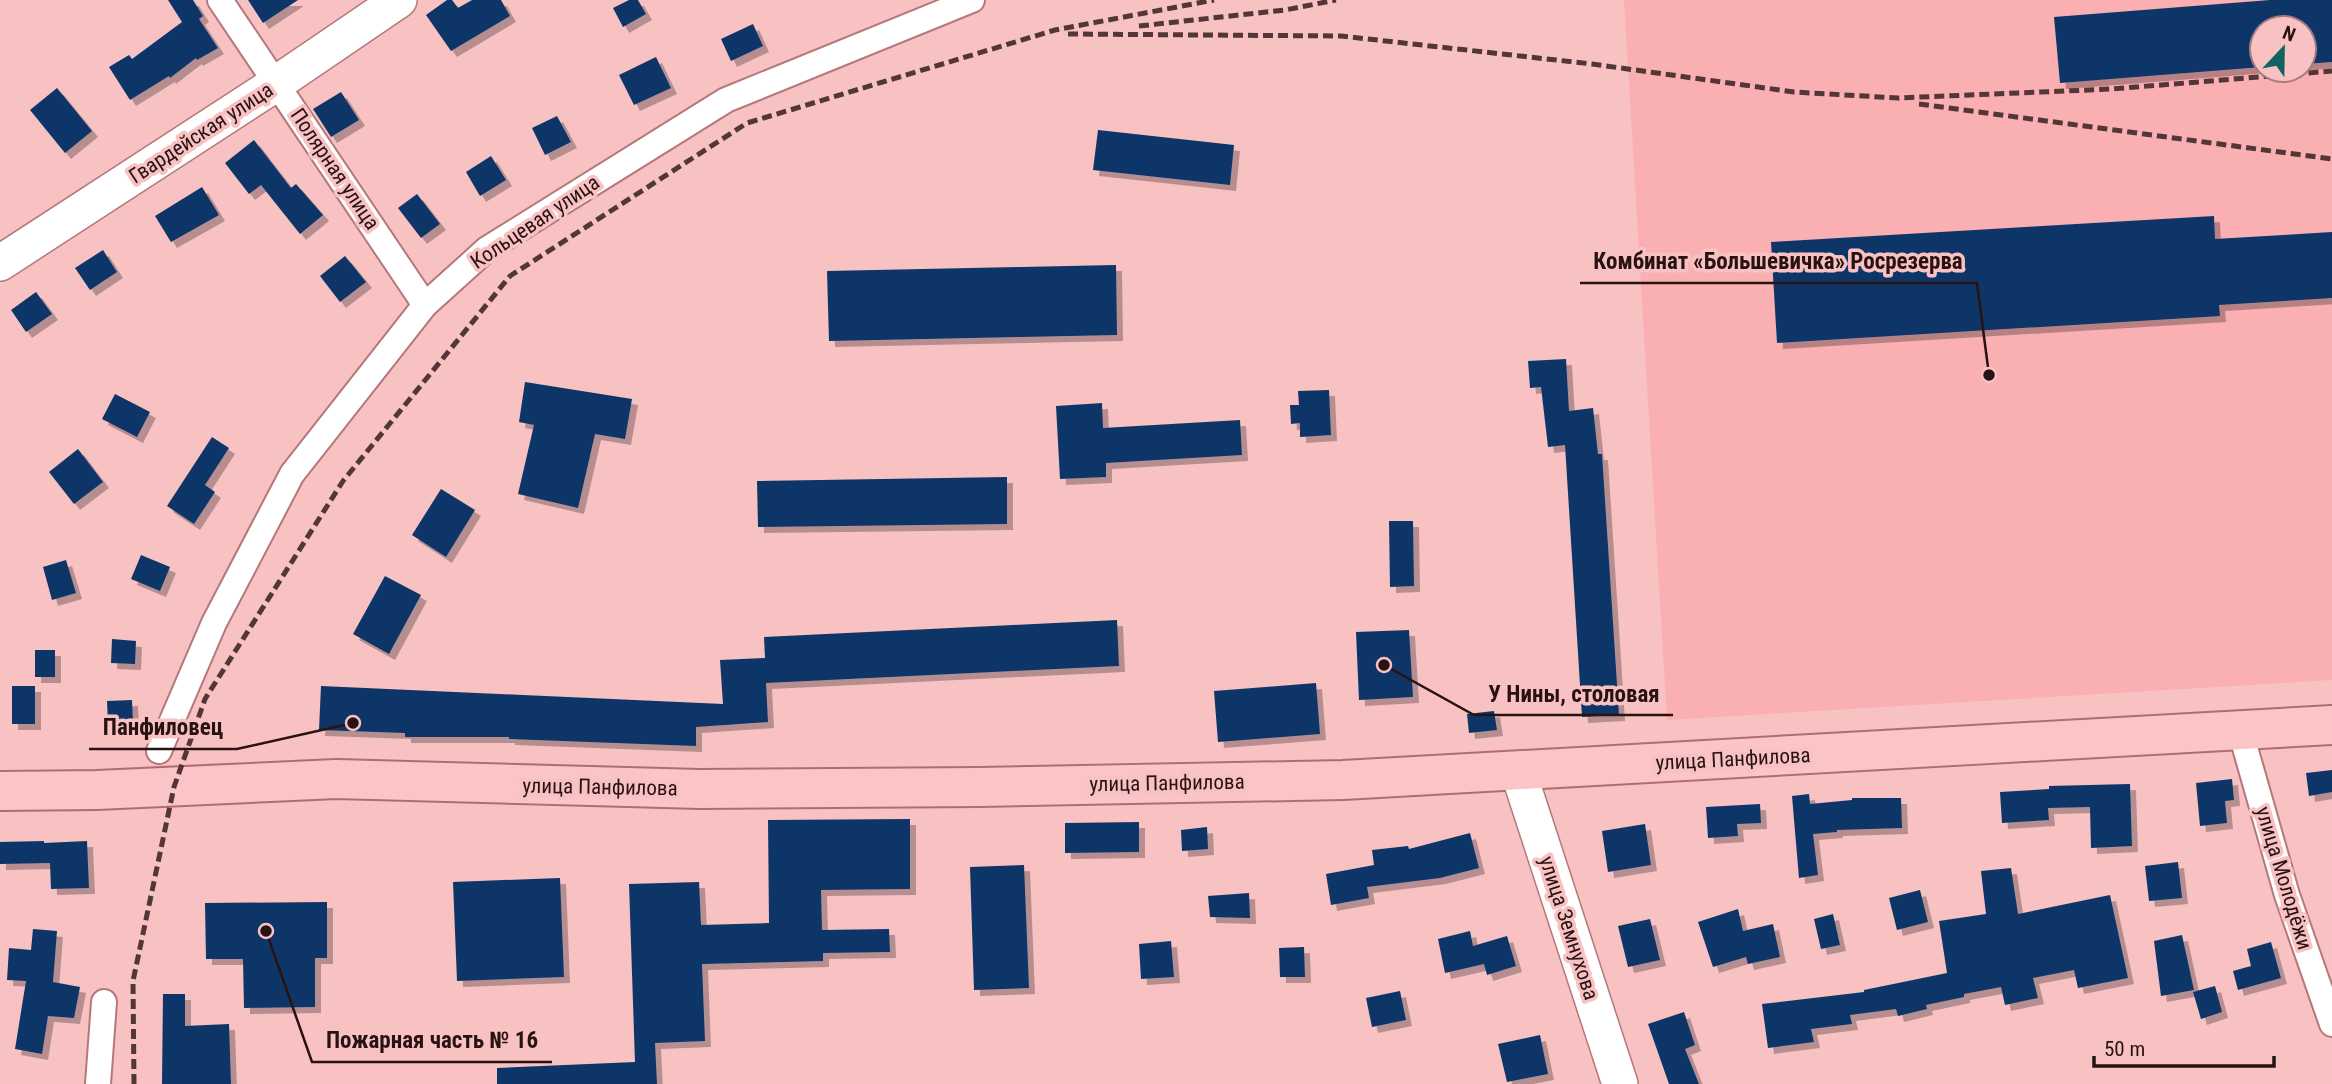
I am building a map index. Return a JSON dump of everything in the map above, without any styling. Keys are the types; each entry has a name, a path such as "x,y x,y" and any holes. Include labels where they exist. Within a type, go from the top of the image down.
{"main road":[{"name":"Гвардейская улица","path":"0,262 277,83 399,0"},
{"name":"улица Панфилова","path":"0,791 120,789 336,779 700,789 1343,780 2332,725"},
{"name":"улица Земнухова","path":"1518,771 1620,1084"}],"street":[{"name":"Полярная улица","path":"220,0 425,305"},
{"name":"Кольцевая улица","path":"159,751 214,622 292,474 425,305 487,249 726,100 971,0"},
{"name":"улица Молодёжи","path":"2240,730 2287,895 2332,1024"},
{"path":"98,1084 103,1002"}],"shaded area":[{"path":"1624,0 2332,0 2332,680 1667,720"}],"building":[{"path":"168,0 193,0 203,16 199,19 218,48 197,60 196,58 170,78 169,76 130,100 109,67 129,55 132,59 182,22"},
{"path":"248,0 298,0 263,23"},
{"path":"447,0 452,0 458,8 472,0 501,0 510,16 451,51 426,15"},
{"path":"629,0 638,0 646,14 623,27 613,8"},
{"path":"2270,0 2332,0 2332,62 2318,63 2318,14 2248,14 2248,68 2060,83 2054,17"},
{"path":"753,24 763,46 731,61 721,39"},
{"path":"656,57 671,88 634,105 619,75"},
{"path":"57,88 92,131 65,153 30,110"},
{"path":"341,92 359,120 331,137 313,109"},
{"path":"557,116 571,142 545,155 532,128"},
{"path":"1098,130 1234,145 1230,185 1093,170"},
{"path":"254,140 291,188 296,184 323,215 300,234 261,185 249,194 225,163"},
{"path":"491,156 506,180 480,196 466,172"},
{"path":"202,187 219,215 171,242 155,216"},
{"path":"417,194 440,224 421,238 398,208"},
{"path":"2214,216 2215,239 2332,232 2332,298 2219,305 2220,316 1777,343 1771,242"},
{"path":"103,250 117,272 90,290 75,268"},
{"path":"345,256 366,282 340,302 320,276"},
{"path":"1116,265 1117,335 829,341 827,271"},
{"path":"36,292 52,314 26,332 11,310"},
{"path":"1566,359 1569,411 1593,408 1598,454 1602,454 1619,715 1582,717 1565,445 1548,447 1541,387 1530,388 1528,361"},
{"path":"525,382 632,399 625,439 595,434 578,508 518,494 534,425 519,422"},
{"path":"1329,390 1331,435 1300,437 1300,423 1291,424 1290,405 1299,405 1298,391"},
{"path":"115,394 150,412 137,437 102,419"},
{"path":"1102,403 1103,428 1240,420 1242,455 1106,463 1106,477 1060,479 1056,406"},
{"path":"212,437 229,448 205,485 215,492 194,524 167,506"},
{"path":"78,449 103,482 74,504 49,472"},
{"path":"1007,477 1007,524 758,527 757,481"},
{"path":"441,489 475,510 446,557 412,535"},
{"path":"1389,521 1413,521 1414,586 1390,587"},
{"path":"141,555 170,567 160,591 131,579"},
{"path":"66,560 76,593 52,600 43,567"},
{"path":"385,576 421,595 389,654 353,634"},
{"path":"1117,620 1119,666 766,683 768,722 696,727 696,746 509,737 405,737 405,733 319,730 321,686 723,704 720,660 765,658 764,637"},
{"path":"1409,630 1413,697 1359,700 1356,632"},
{"path":"112,639 136,641 135,664 111,663"},
{"path":"35,650 55,650 55,677 35,677"},
{"path":"1316,683 1320,734 1218,742 1214,691"},
{"path":"12,686 35,686 35,724 12,724"},
{"path":"132,700 133,722 108,723 107,701"},
{"path":"1494,711 1497,730 1469,733 1467,714"},
{"path":"2332,770 2332,792 2309,796 2306,773"},
{"path":"2232,779 2234,800 2225,801 2227,823 2200,826 2196,783"},
{"path":"2130,784 2132,846 2091,848 2090,807 2048,808 2049,820 2002,823 2000,792 2049,789 2049,786"},
{"path":"1809,794 1810,804 1852,798 1901,798 1902,828 1837,830 1813,834 1818,875 1799,878 1792,796"},
{"path":"1760,804 1761,823 1737,824 1738,836 1708,838 1706,807"},
{"path":"910,819 910,889 821,890 822,930 889,929 890,952 823,953 823,961 702,964 705,1041 655,1043 657,1084 497,1084 497,1068 635,1062 629,884 699,882 701,925 769,923 768,820"},
{"path":"1139,822 1139,852 1065,853 1065,823"},
{"path":"1645,824 1651,865 1608,872 1602,831"},
{"path":"1207,827 1208,849 1182,851 1181,830"},
{"path":"1470,833 1479,868 1440,878 1367,887 1369,898 1331,905 1326,874 1374,865 1372,850 1408,846 1409,849"},
{"path":"87,841 89,888 51,889 50,863 0,864 0,842"},
{"path":"2178,862 2182,898 2149,901 2145,866"},
{"path":"1024,865 1029,988 974,990 970,867"},
{"path":"2011,868 2018,914 2110,895 2128,978 2078,988 2074,970 2033,978 2038,998 2005,1005 2001,987 1964,994 1964,997 1926,1005 1927,1009 1898,1016 1896,1009 1850,1015 1852,1024 1811,1029 1814,1042 1768,1048 1762,1004 1864,992 1947,973 1939,921 1986,914 1981,871"},
{"path":"560,878 564,977 457,981 453,882"},
{"path":"1920,890 1928,922 1897,930 1889,898"},
{"path":"1249,893 1250,918 1210,917 1208,896"},
{"path":"327,902 327,958 315,958 315,1007 244,1008 243,959 206,959 205,903"},
{"path":"1738,909 1743,931 1773,924 1780,957 1748,964 1746,957 1713,967 1698,922"},
{"path":"1833,914 1840,945 1821,949 1814,919"},
{"path":"1650,919 1660,960 1628,967 1618,926"},
{"path":"33,929 57,931 53,982 80,987 74,1018 48,1016 42,1054 15,1049 26,981 7,980 9,948 31,950"},
{"path":"1470,931 1473,946 1507,936 1516,966 1487,975 1484,964 1445,973 1438,939"},
{"path":"2182,935 2194,990 2161,996 2154,941"},
{"path":"1171,941 1174,977 1141,979 1139,944"},
{"path":"2271,942 2281,978 2238,990 2233,971 2251,966 2247,949"},
{"path":"1304,947 1305,977 1280,977 1279,948"},
{"path":"2215,986 2222,1012 2201,1019 2193,992"},
{"path":"1400,991 1406,1020 1372,1027 1366,998"},
{"path":"163,994 185,994 185,1026 229,1024 231,1084 162,1084"},
{"path":"1684,1012 1695,1045 1685,1049 1699,1084 1669,1084 1648,1024"},
{"path":"1540,1035 1548,1074 1507,1082 1498,1044"}],"railway":[{"path":"134,1084 133,981 174,787 205,699 343,481 510,276 747,123 1055,30 1214,0"},
{"path":"1139,26 1285,10 1336,0"},
{"path":"1068,34 1341,36 1592,64 1794,92 1898,98 2112,89 2332,71"},
{"path":"1919,104 2332,159"}],"place":[{"name":"Комбинат «Большевичка» Росрезерва","path":"1989,375"},
{"name":"У Нины, столовая","path":"1384,665"},
{"name":"Панфиловец","path":"353,723"},
{"name":"Пожарная часть № 16","path":"266,931"}]}
